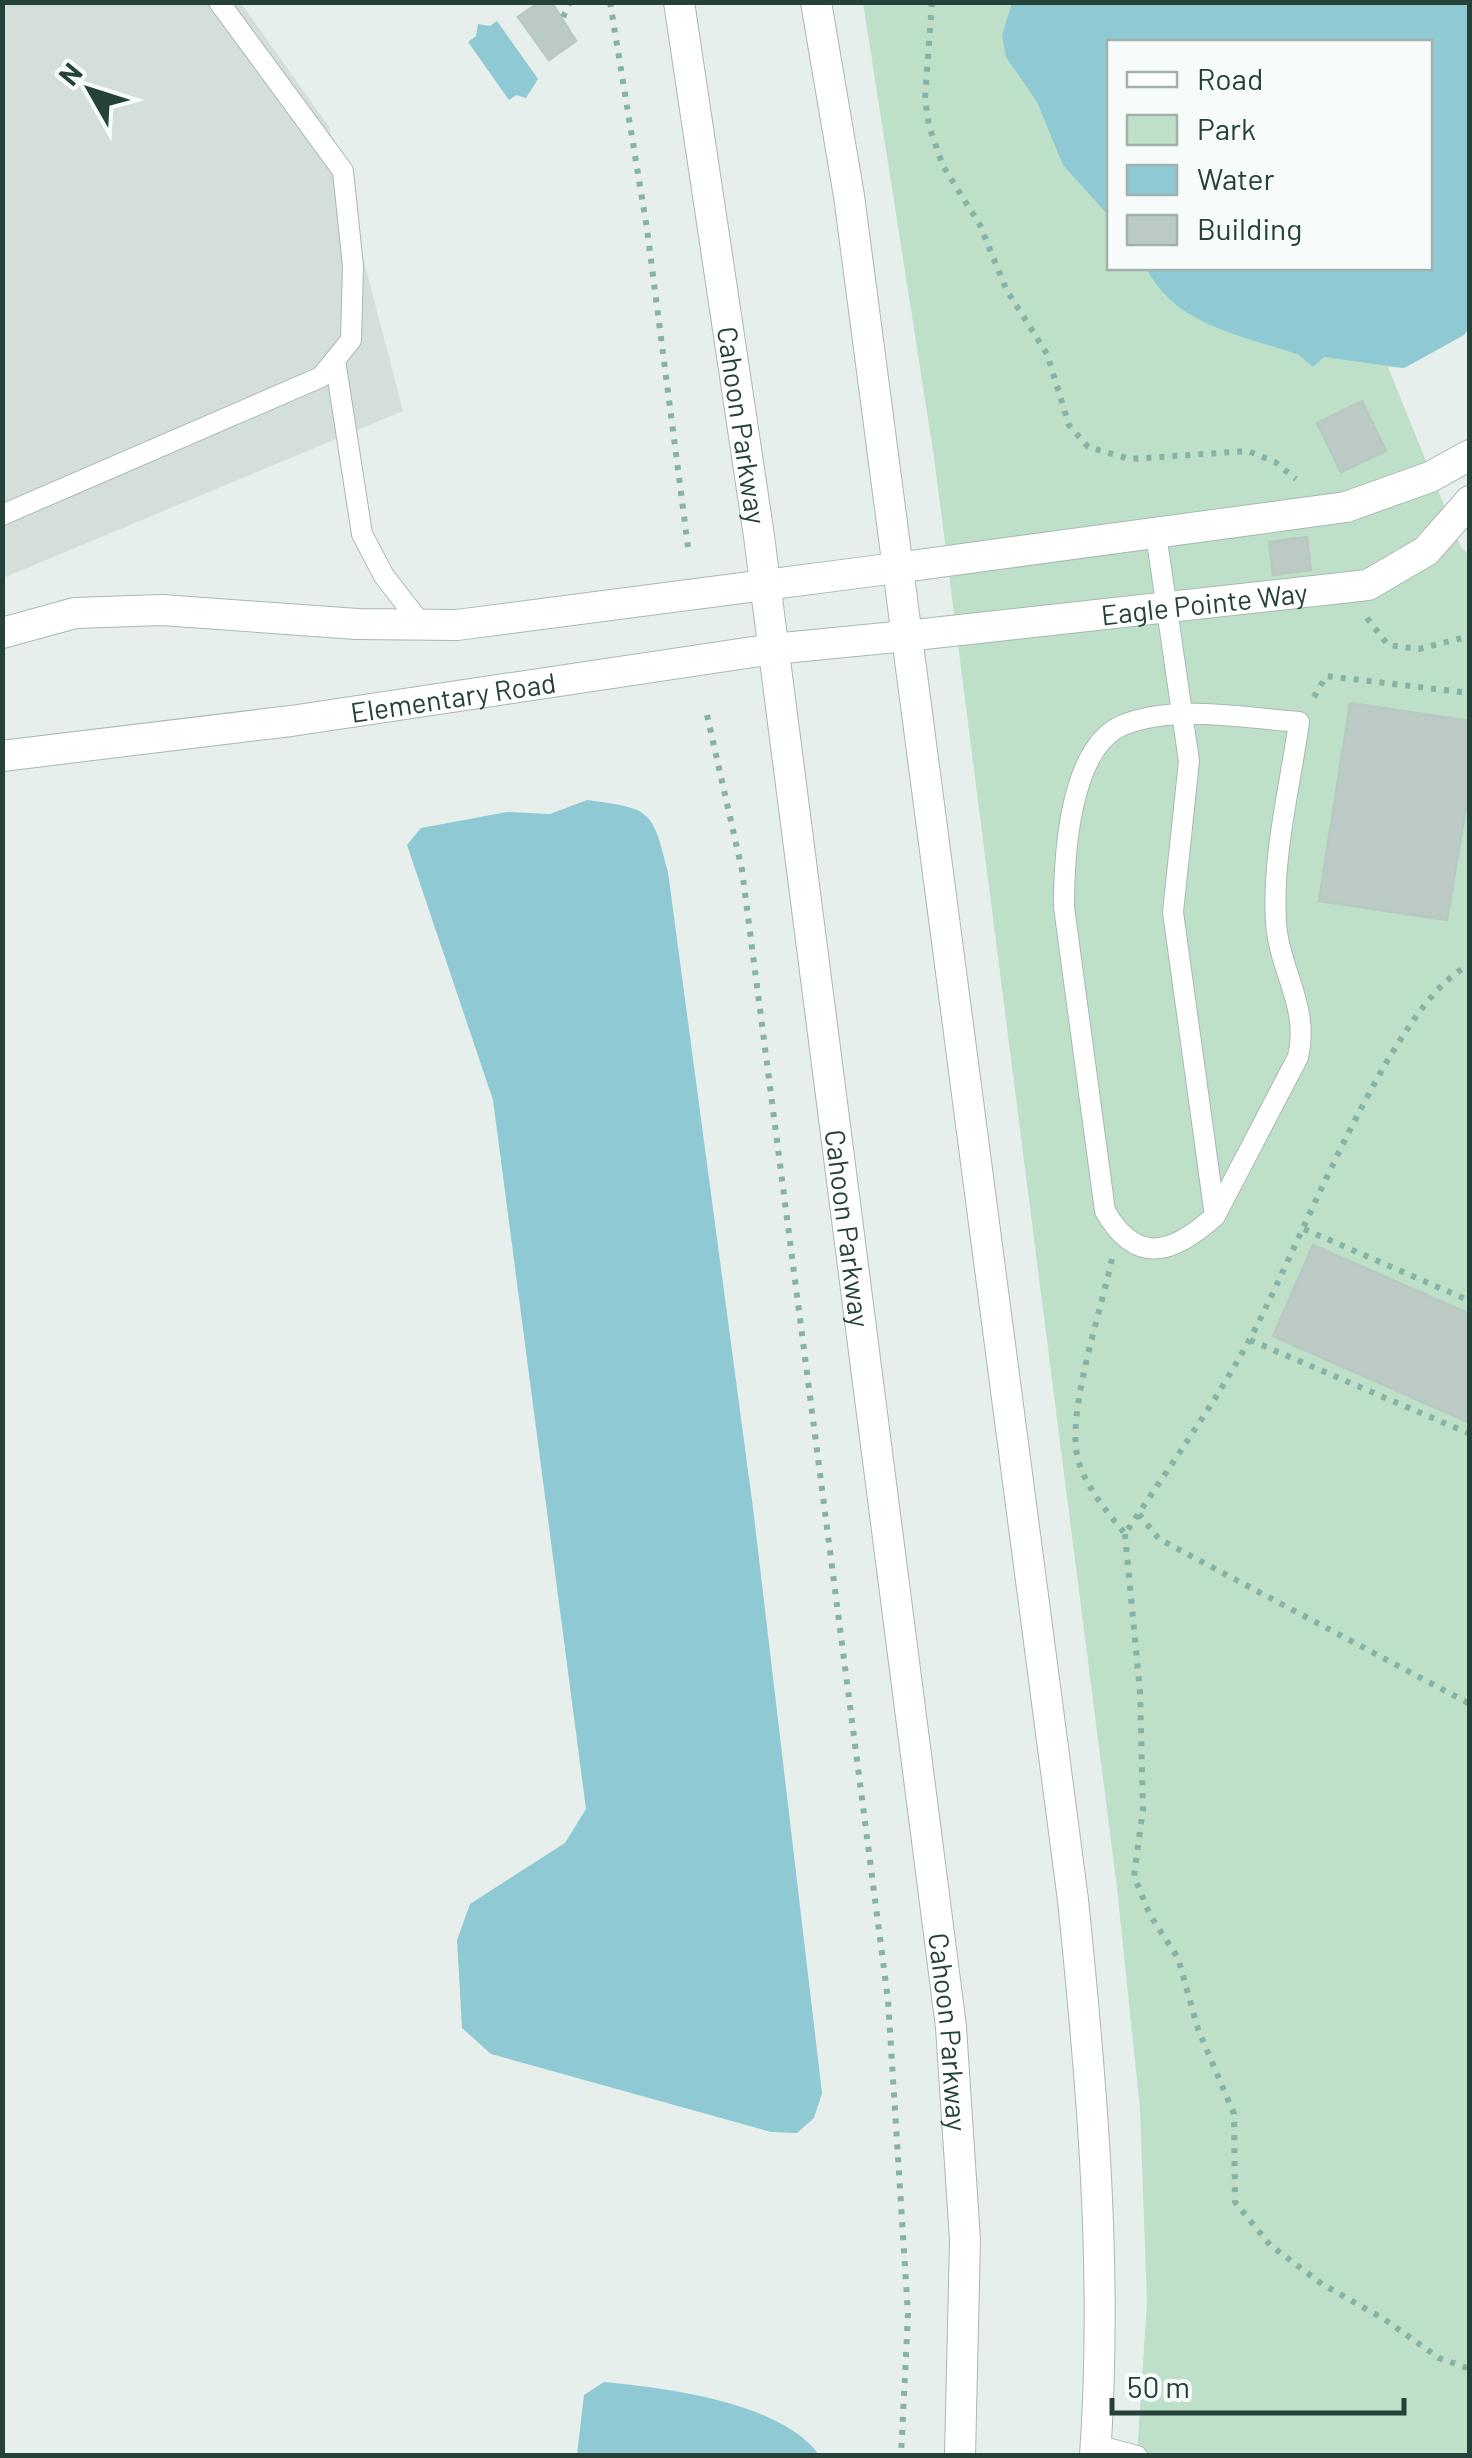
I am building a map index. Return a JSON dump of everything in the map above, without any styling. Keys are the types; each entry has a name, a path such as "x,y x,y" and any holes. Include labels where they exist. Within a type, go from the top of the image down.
{"street":[{"name":"Cahoon Parkway","path":"679,2 765,587 952,2027 965,2240 960,2456"},
{"path":"816,2 848,196 1073,1900 1091,2080 1100,2280 1095,2450"},
{"path":"2,633 75,614 162,610 422,626 529,618 1322,510 1388,493 1470,455"},
{"name":"Eagle Pointe Way","path":"906,636 1351,587 1398,571 1426,552 1470,501"},
{"name":"Elementary Road","path":"2,756 291,721 773,649 906,636"}],"lane":[{"path":"2,515 320,377 351,340 353,266 343,171 219,2"},
{"path":"335,360 362,534 384,576 422,626"},
{"path":"1156,534 1189,762 1172,912 1215,1216"},
{"path":"1182,714 1299,722 1275,894 1276,928 1304,1029 1298,1057 1215,1216 1188,1240 1162,1250 1136,1245 1118,1233 1105,1211 1064,907 1064,860 1086,764 1122,726 1182,714"},
{"path":"1095,2450 1137,2456"}],"path":[{"path":"563,17 570,2"},
{"path":"610,2 647,229 688,547"},
{"path":"932,2 925,99 929,126 943,166 980,226 1006,290 1047,354 1069,426 1088,447 1130,459 1248,451 1274,462 1322,510"},
{"path":"1351,587 1377,636 1388,645 1419,649 1470,636"},
{"path":"1299,722 1326,676 1470,693"},
{"path":"707,715 742,870 888,2000 908,2314 901,2456"},
{"path":"1125,1534 1250,1340 1402,1037 1423,1004 1455,972 1470,965"},
{"path":"1304,1228 1470,1301"},
{"path":"1118,1233 1080,1402 1076,1450 1096,1497 1125,1534 1140,1692 1143,1809 1134,1876 1150,1915 1178,1958 1198,2028 1234,2114 1235,2202 1270,2245 1322,2284 1384,2319 1439,2358 1470,2369"},
{"path":"1250,1340 1470,1434"},
{"path":"1139,1513 1159,1540 1470,1704"}],"shaded area":[{"path":"3,3 241,3 329,127 403,411 3,578"}],"green space":[{"path":"863,3 1469,3 1469,326 1464,335 1404,368 1388,367 1461,547 1470,556 1469,2455 1137,2455 1147,2302 1140,2109 1117,1888 934,457"}],"water":[{"path":"1012,3 1469,3 1470,326 1464,335 1404,368 1324,357 1313,367 1299,355 1192,316 1159,288 1147,270 1432,270 1432,40 1107,40 1107,214 1063,165 1037,102 1006,57 1002,35"},
{"path":"497,21 538,79 526,98 516,95 509,100 468,42 476,36 478,24 490,26"},
{"path":"587,800 624,806 646,815 658,835 668,872 753,1508 822,2093 814,2118 797,2133 771,2132 491,2054 462,2028 457,1940 470,1904 565,1843 586,1809 493,1100 407,845 421,828 507,812 550,814"},
{"path":"604,2382 658,2388 751,2410 801,2437 819,2455 577,2455 584,2395"}],"building":[{"path":"539,2 554,6 576,41 549,60 518,17"},
{"path":"1362,401 1386,451 1341,472 1317,423"},
{"path":"1307,537 1311,570 1273,575 1269,542"},
{"path":"1350,703 1470,721 1470,783 1447,920 1319,901"},
{"path":"1313,1245 1470,1314 1470,1423 1273,1336"}]}
